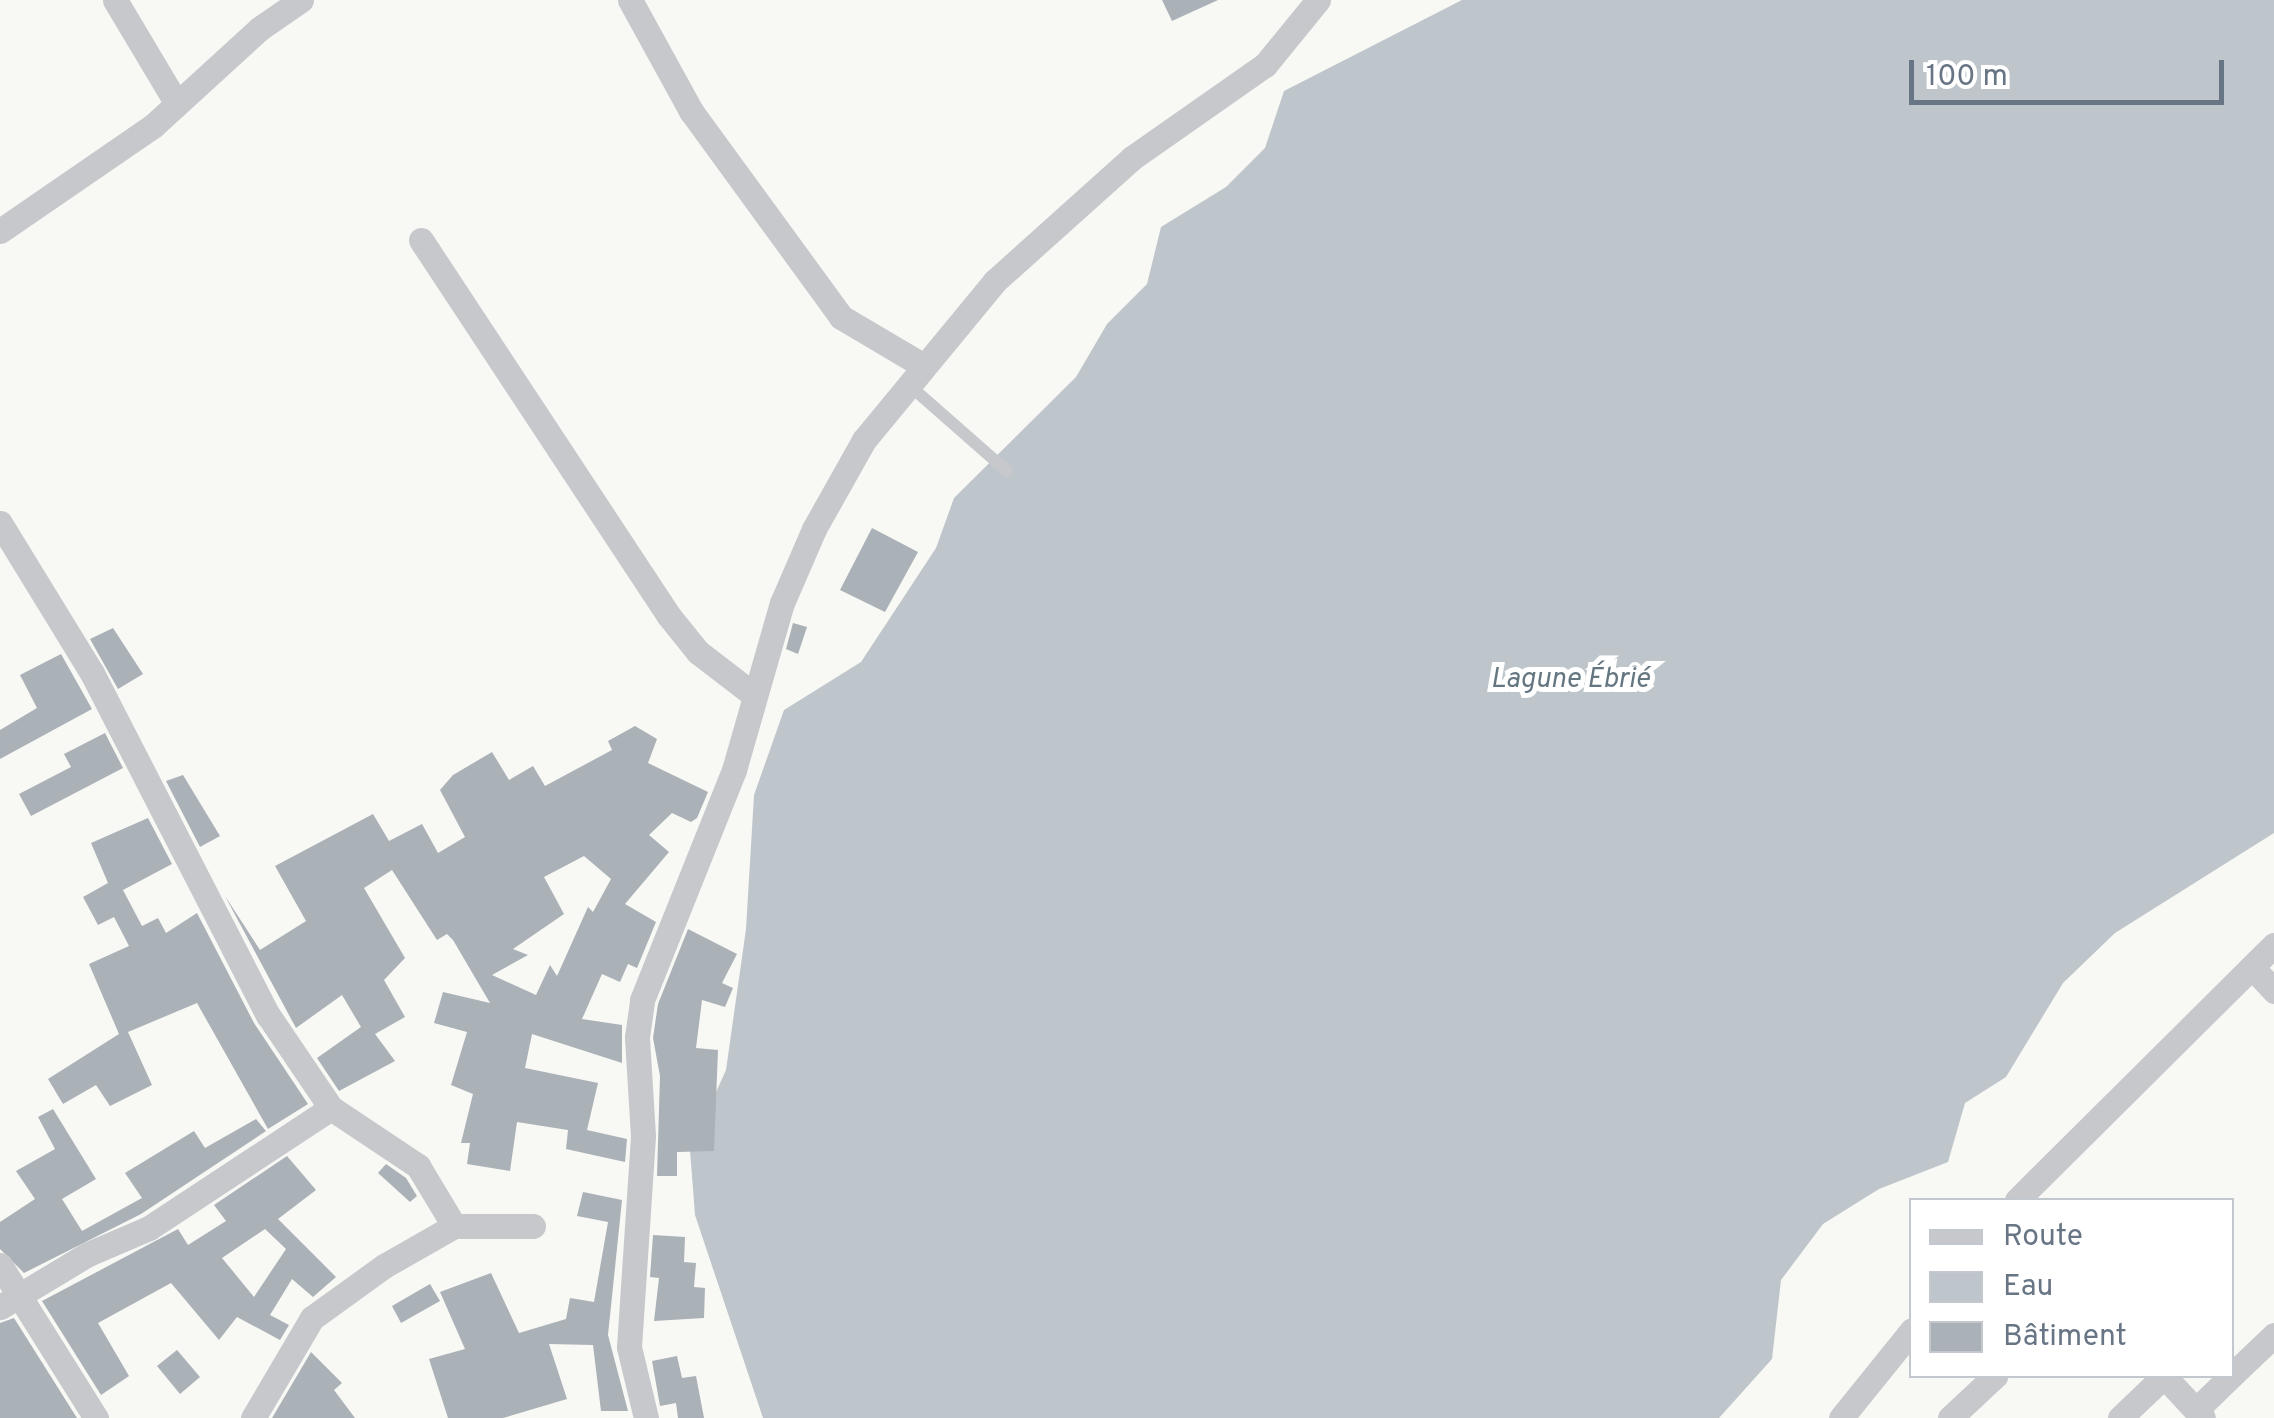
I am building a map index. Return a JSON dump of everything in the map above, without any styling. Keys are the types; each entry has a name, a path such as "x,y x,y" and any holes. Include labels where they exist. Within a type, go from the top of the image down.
{"street":[{"path":"116,0 176,104"},
{"path":"0,231 176,104 259,28 302,0"},
{"path":"630,0 691,111 841,317 916,376"},
{"path":"646,1418 629,1347 643,1136 637,1037 642,1000 734,770 754,695 814,529 864,440 995,281 1085,196 1265,66 1318,0"},
{"path":"421,240 669,616 698,652 754,695"},
{"path":"0,523 92,673 268,1015 330,1108 418,1166 454,1226"},
{"path":"2020,1198 2274,945"},
{"path":"2252,967 2274,991"},
{"path":"9,1301 88,1254 150,1228 330,1108"},
{"path":"252,1418 312,1318 454,1226 532,1226"},
{"path":"0,1264 9,1301 96,1418"},
{"path":"1841,1418 1909,1334"},
{"path":"2234,1372 2274,1335"},
{"path":"1950,1418 1993,1378"},
{"path":"2120,1418 2162,1378"},
{"path":"2166,1378 2200,1414 2229,1378"}],"lane":[{"path":"916,376 1007,471"}],"water":[{"name":"Lagune Ébrié","path":"1462,0 2274,0 2274,833 2115,933 2063,983 2006,1077 1965,1103 1948,1162 1879,1189 1823,1224 1781,1280 1772,1359 1719,1418 763,1418 695,1215 690,1150 726,1070 746,929 754,795 784,710 861,662 936,548 954,498 1076,377 1107,324 1147,284 1161,227 1226,187 1265,148 1284,91"}],"building":[{"path":"1162,0 1218,0 1172,21"},
{"path":"872,528 918,552 885,612 840,590"},
{"path":"793,623 807,627 798,654 786,649"},
{"path":"113,628 143,674 118,689 90,639"},
{"path":"61,654 92,709 0,759 0,730 37,708 20,675"},
{"path":"635,726 657,739 648,763 708,792 697,818 691,822 672,813 649,835 669,852 625,904 656,922 637,968 628,964 620,982 602,974 582,1019 622,1025 622,1063 532,1034 525,1068 598,1083 587,1130 627,1139 625,1162 566,1149 568,1130 517,1122 510,1171 467,1164 470,1143 461,1143 473,1094 451,1085 467,1032 434,1023 443,992 490,1003 453,940 447,934 437,940 392,870 364,888 405,958 384,980 405,1017 375,1034 395,1061 339,1091 317,1058 361,1027 342,995 296,1028 225,896 260,950 306,921 275,866 373,814 389,841 422,824 438,853 465,837 440,790 453,775 492,752 509,780 533,766 545,786 612,750 608,741","holes":["584,856 611,879 593,912 588,907 557,976 550,965 536,995 492,975 528,955 513,949 564,914 544,877"]},
{"path":"105,733 123,768 31,816 19,794 71,767 64,754"},
{"path":"183,775 220,836 200,847 166,781"},
{"path":"148,818 172,864 123,890 142,926 158,918 166,933 197,913 254,1023 308,1104 268,1129 197,1003 128,1032 152,1085 110,1106 96,1085 63,1104 48,1079 119,1034 89,964 129,946 114,917 98,925 83,897 108,883 91,843"},
{"path":"688,929 737,954 722,983 733,988 725,1007 702,1000 696,1048 718,1050 714,1151 677,1152 677,1176 657,1176 660,1076 653,1038 658,1004"},
{"path":"53,1109 96,1179 62,1199 82,1231 142,1198 125,1173 194,1131 205,1148 256,1119 266,1131 141,1214 24,1273 0,1249 0,1222 35,1199 16,1171 55,1149 38,1117"},
{"path":"287,1156 316,1190 278,1219 336,1277 313,1297 292,1279 270,1315 289,1325 280,1340 237,1317 219,1340 171,1283 98,1323 129,1376 101,1395 42,1301 178,1229 188,1245 226,1221 214,1205","holes":["265,1229 286,1249 254,1297 222,1258"]},
{"path":"386,1164 406,1178 417,1196 410,1202 378,1173"},
{"path":"583,1192 622,1200 608,1335 628,1411 601,1411 593,1345 549,1344 567,1399 503,1418 448,1418 429,1359 465,1349 440,1292 491,1273 519,1333 566,1319 570,1298 594,1302 608,1222 577,1216"},
{"path":"653,1235 685,1237 684,1262 696,1263 694,1287 705,1288 704,1318 654,1321 659,1278 650,1277"},
{"path":"430,1284 440,1301 401,1323 392,1306"},
{"path":"14,1318 77,1418 0,1418 0,1323"},
{"path":"177,1350 200,1377 180,1394 157,1366"},
{"path":"311,1352 342,1383 334,1390 355,1418 272,1418"},
{"path":"677,1356 682,1378 696,1376 704,1418 678,1418 676,1403 660,1406 652,1361"}]}
